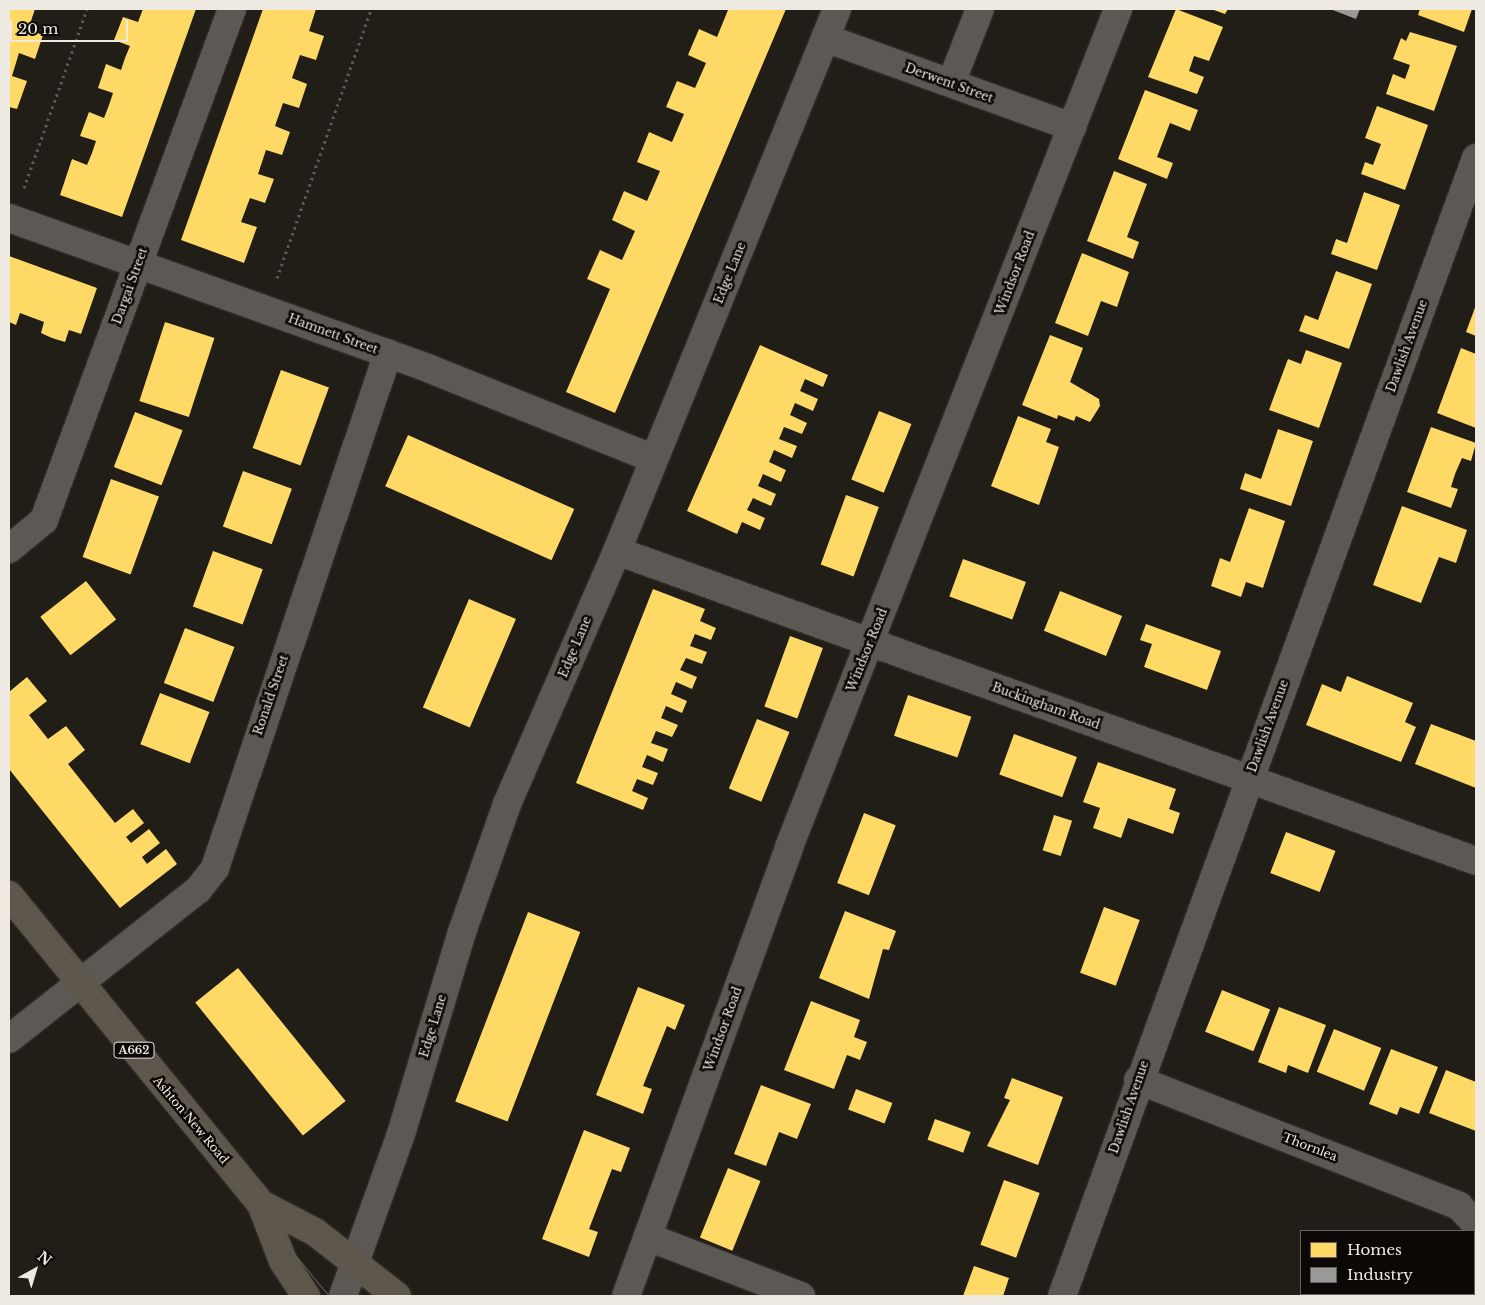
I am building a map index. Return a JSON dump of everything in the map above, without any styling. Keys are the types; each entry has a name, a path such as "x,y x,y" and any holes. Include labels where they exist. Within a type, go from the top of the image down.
{"main road":[{"name":"Ashton New Road","path":"9,895 261,1204"},
{"name":"A662","path":"261,1204 315,1232 358,1261 397,1296"},
{"name":"A662","path":"261,1204 283,1261 306,1296"}],"street":[{"name":"Dargai Street","path":"9,549 44,520 232,9"},
{"name":"Edge Lane","path":"343,1296 358,1261 504,813 617,551 837,9"},
{"path":"951,84 980,9"},
{"name":"Windsor Road","path":"626,1296 788,847 1118,9"},
{"name":"Derwent Street","path":"826,38 1072,127"},
{"name":"Dawlish Avenue","path":"1062,1296 1138,1080 1476,158"},
{"name":"Hamnett Street","path":"11,218 388,353 654,459"},
{"name":"Ronald Street","path":"9,1039 198,890 215,868 388,353"},
{"name":"Buckingham Road","path":"617,551 1476,861"},
{"name":"Thornlea","path":"1138,1080 1460,1206 1476,1224"},
{"path":"648,1237 801,1296"}],"path":[{"path":"11,218 87,9"},
{"path":"266,310 371,9"}],"building: Homes":[{"path":"9,9 35,9 28,30 43,35 35,59 19,53 12,76 27,81 17,109 9,107"},
{"path":"143,9 196,9 122,217 60,195 72,159 87,165 92,153 96,141 80,136 89,112 104,118 109,105 113,93 98,88 106,64 121,70 130,46 114,40 123,17 138,22"},
{"path":"263,9 316,9 309,31 324,36 316,60 300,55 292,78 307,84 299,108 283,103 275,126 290,132 282,155 266,150 258,174 274,179 265,203 250,198 241,222 257,227 244,263 181,240"},
{"path":"724,9 786,9 615,413 566,392 610,289 587,279 600,250 622,260 635,231 612,220 624,191 647,201 660,171 637,162 649,132 672,142 684,114 666,107 677,81 695,88 706,63 688,55 699,29 717,37 728,10"},
{"path":"1176,9 1223,27 1209,61 1194,56 1189,71 1204,77 1197,94 1148,77"},
{"path":"1211,9 1228,9 1225,14"},
{"path":"1420,9 1472,9 1464,32 1418,15"},
{"path":"1410,32 1457,46 1434,111 1386,94 1393,74 1405,79 1410,65 1393,59 1401,38 1406,41"},
{"path":"1145,90 1198,110 1190,131 1170,123 1157,157 1173,163 1167,179 1118,159"},
{"path":"1377,106 1428,125 1405,190 1361,174 1365,162 1373,165 1381,144 1365,138"},
{"path":"1114,171 1147,184 1127,237 1139,242 1133,259 1087,241"},
{"path":"1364,192 1400,205 1377,270 1331,254 1336,239 1347,243"},
{"path":"1082,253 1129,272 1117,307 1101,301 1088,336 1055,323"},
{"path":"9,256 97,288 81,334 69,330 65,342 52,338 41,333 44,322 20,313 16,325 9,322"},
{"path":"1336,271 1372,284 1349,349 1299,331 1305,315 1318,320"},
{"path":"1476,305 1476,336 1466,332"},
{"path":"165,322 214,338 189,417 139,401"},
{"path":"1050,335 1083,348 1070,382 1099,399 1100,406 1090,422 1076,416 1074,421 1058,415 1057,419 1022,405"},
{"path":"760,345 828,375 823,387 805,379 800,391 818,399 813,411 795,403 790,415 807,423 802,434 784,427 779,439 797,446 792,458 774,450 769,462 786,470 781,482 763,474 758,486 776,494 771,506 753,498 747,510 765,518 760,530 742,522 737,534 687,511"},
{"path":"1461,348 1476,354 1476,428 1437,413"},
{"path":"1306,350 1342,363 1319,428 1269,410 1288,359 1301,364"},
{"path":"281,370 329,387 301,465 253,448"},
{"path":"879,411 911,424 884,493 851,480"},
{"path":"135,412 183,430 161,485 114,467"},
{"path":"1018,416 1051,429 1046,442 1059,447 1039,505 991,486"},
{"path":"1431,427 1476,443 1471,461 1462,458 1455,474 1451,487 1458,489 1451,508 1407,492"},
{"path":"1278,429 1313,441 1291,506 1240,489 1245,473 1261,479"},
{"path":"408,435 574,509 551,560 385,486"},
{"path":"243,471 292,489 272,544 223,526"},
{"path":"111,479 159,496 131,574 83,557"},
{"path":"846,495 879,507 854,577 821,565"},
{"path":"1402,506 1467,530 1456,563 1439,557 1421,603 1373,585"},
{"path":"1249,508 1285,521 1263,588 1246,582 1241,597 1211,586 1220,558 1230,562"},
{"path":"213,551 263,569 243,625 193,606"},
{"path":"963,559 1026,582 1012,620 949,597"},
{"path":"86,581 116,620 70,655 40,617"},
{"path":"653,589 705,609 700,621 716,628 711,640 695,634 690,646 707,652 702,664 686,658 680,670 697,677 692,689 676,682 671,694 687,701 682,713 666,706 661,718 678,725 672,737 656,731 651,743 668,749 663,762 647,755 642,767 658,773 653,785 637,779 632,791 648,798 643,810 576,783"},
{"path":"1060,591 1122,616 1106,656 1044,631"},
{"path":"469,599 516,619 470,728 423,708"},
{"path":"1146,624 1221,651 1207,690 1144,667 1152,644 1140,640"},
{"path":"185,628 234,647 213,702 164,683"},
{"path":"790,636 823,648 797,718 764,706"},
{"path":"1347,676 1413,703 1405,722 1416,727 1401,762 1306,725 1322,684 1341,692"},
{"path":"27,677 47,701 29,715 48,739 66,726 85,750 68,764 115,823 133,809 144,823 126,837 131,843 149,829 160,843 142,857 147,864 166,849 177,864 120,908 9,769 9,692"},
{"path":"160,693 209,712 190,763 140,744"},
{"path":"908,695 971,717 957,757 894,736"},
{"path":"757,719 789,732 761,802 729,789"},
{"path":"1431,724 1476,741 1476,788 1415,764"},
{"path":"1014,734 1077,757 1062,797 999,774"},
{"path":"1098,762 1176,789 1169,809 1180,813 1173,834 1128,818 1121,838 1093,828 1100,808 1083,802"},
{"path":"864,813 896,825 869,895 837,883"},
{"path":"1054,815 1072,821 1061,856 1043,850"},
{"path":"1286,832 1335,851 1320,892 1270,873"},
{"path":"1104,907 1140,920 1116,986 1080,973"},
{"path":"845,911 896,931 889,950 883,949 869,999 819,978"},
{"path":"528,912 580,932 508,1122 455,1102"},
{"path":"238,968 346,1101 303,1136 195,1003"},
{"path":"638,987 685,1005 675,1030 667,1026 643,1086 652,1089 643,1114 596,1095"},
{"path":"1222,990 1270,1009 1253,1051 1205,1032"},
{"path":"811,1001 860,1020 854,1037 867,1042 860,1060 847,1055 834,1089 784,1070"},
{"path":"1279,1007 1326,1025 1308,1073 1288,1065 1286,1073 1258,1062"},
{"path":"1334,1029 1381,1048 1364,1091 1317,1072"},
{"path":"1391,1049 1438,1067 1419,1114 1400,1107 1397,1115 1369,1104"},
{"path":"1446,1070 1476,1082 1476,1131 1429,1113"},
{"path":"1012,1078 1063,1097 1038,1165 987,1146 1010,1100 1004,1098"},
{"path":"761,1085 811,1104 797,1139 779,1132 766,1166 734,1154"},
{"path":"856,1089 892,1103 885,1124 848,1110"},
{"path":"935,1119 971,1132 963,1153 927,1140"},
{"path":"584,1130 630,1148 621,1172 612,1169 589,1229 598,1232 589,1257 542,1239"},
{"path":"728,1168 760,1181 732,1251 700,1238"},
{"path":"1004,1180 1040,1193 1016,1258 980,1245"},
{"path":"974,1266 1009,1278 1003,1296 963,1296"}],"building: Industry":[{"path":"1330,9 1360,9 1356,19"}],"tram line":[{"path":"9,884 275,1211 375,1296"},
{"path":"9,909 329,1296"}]}
